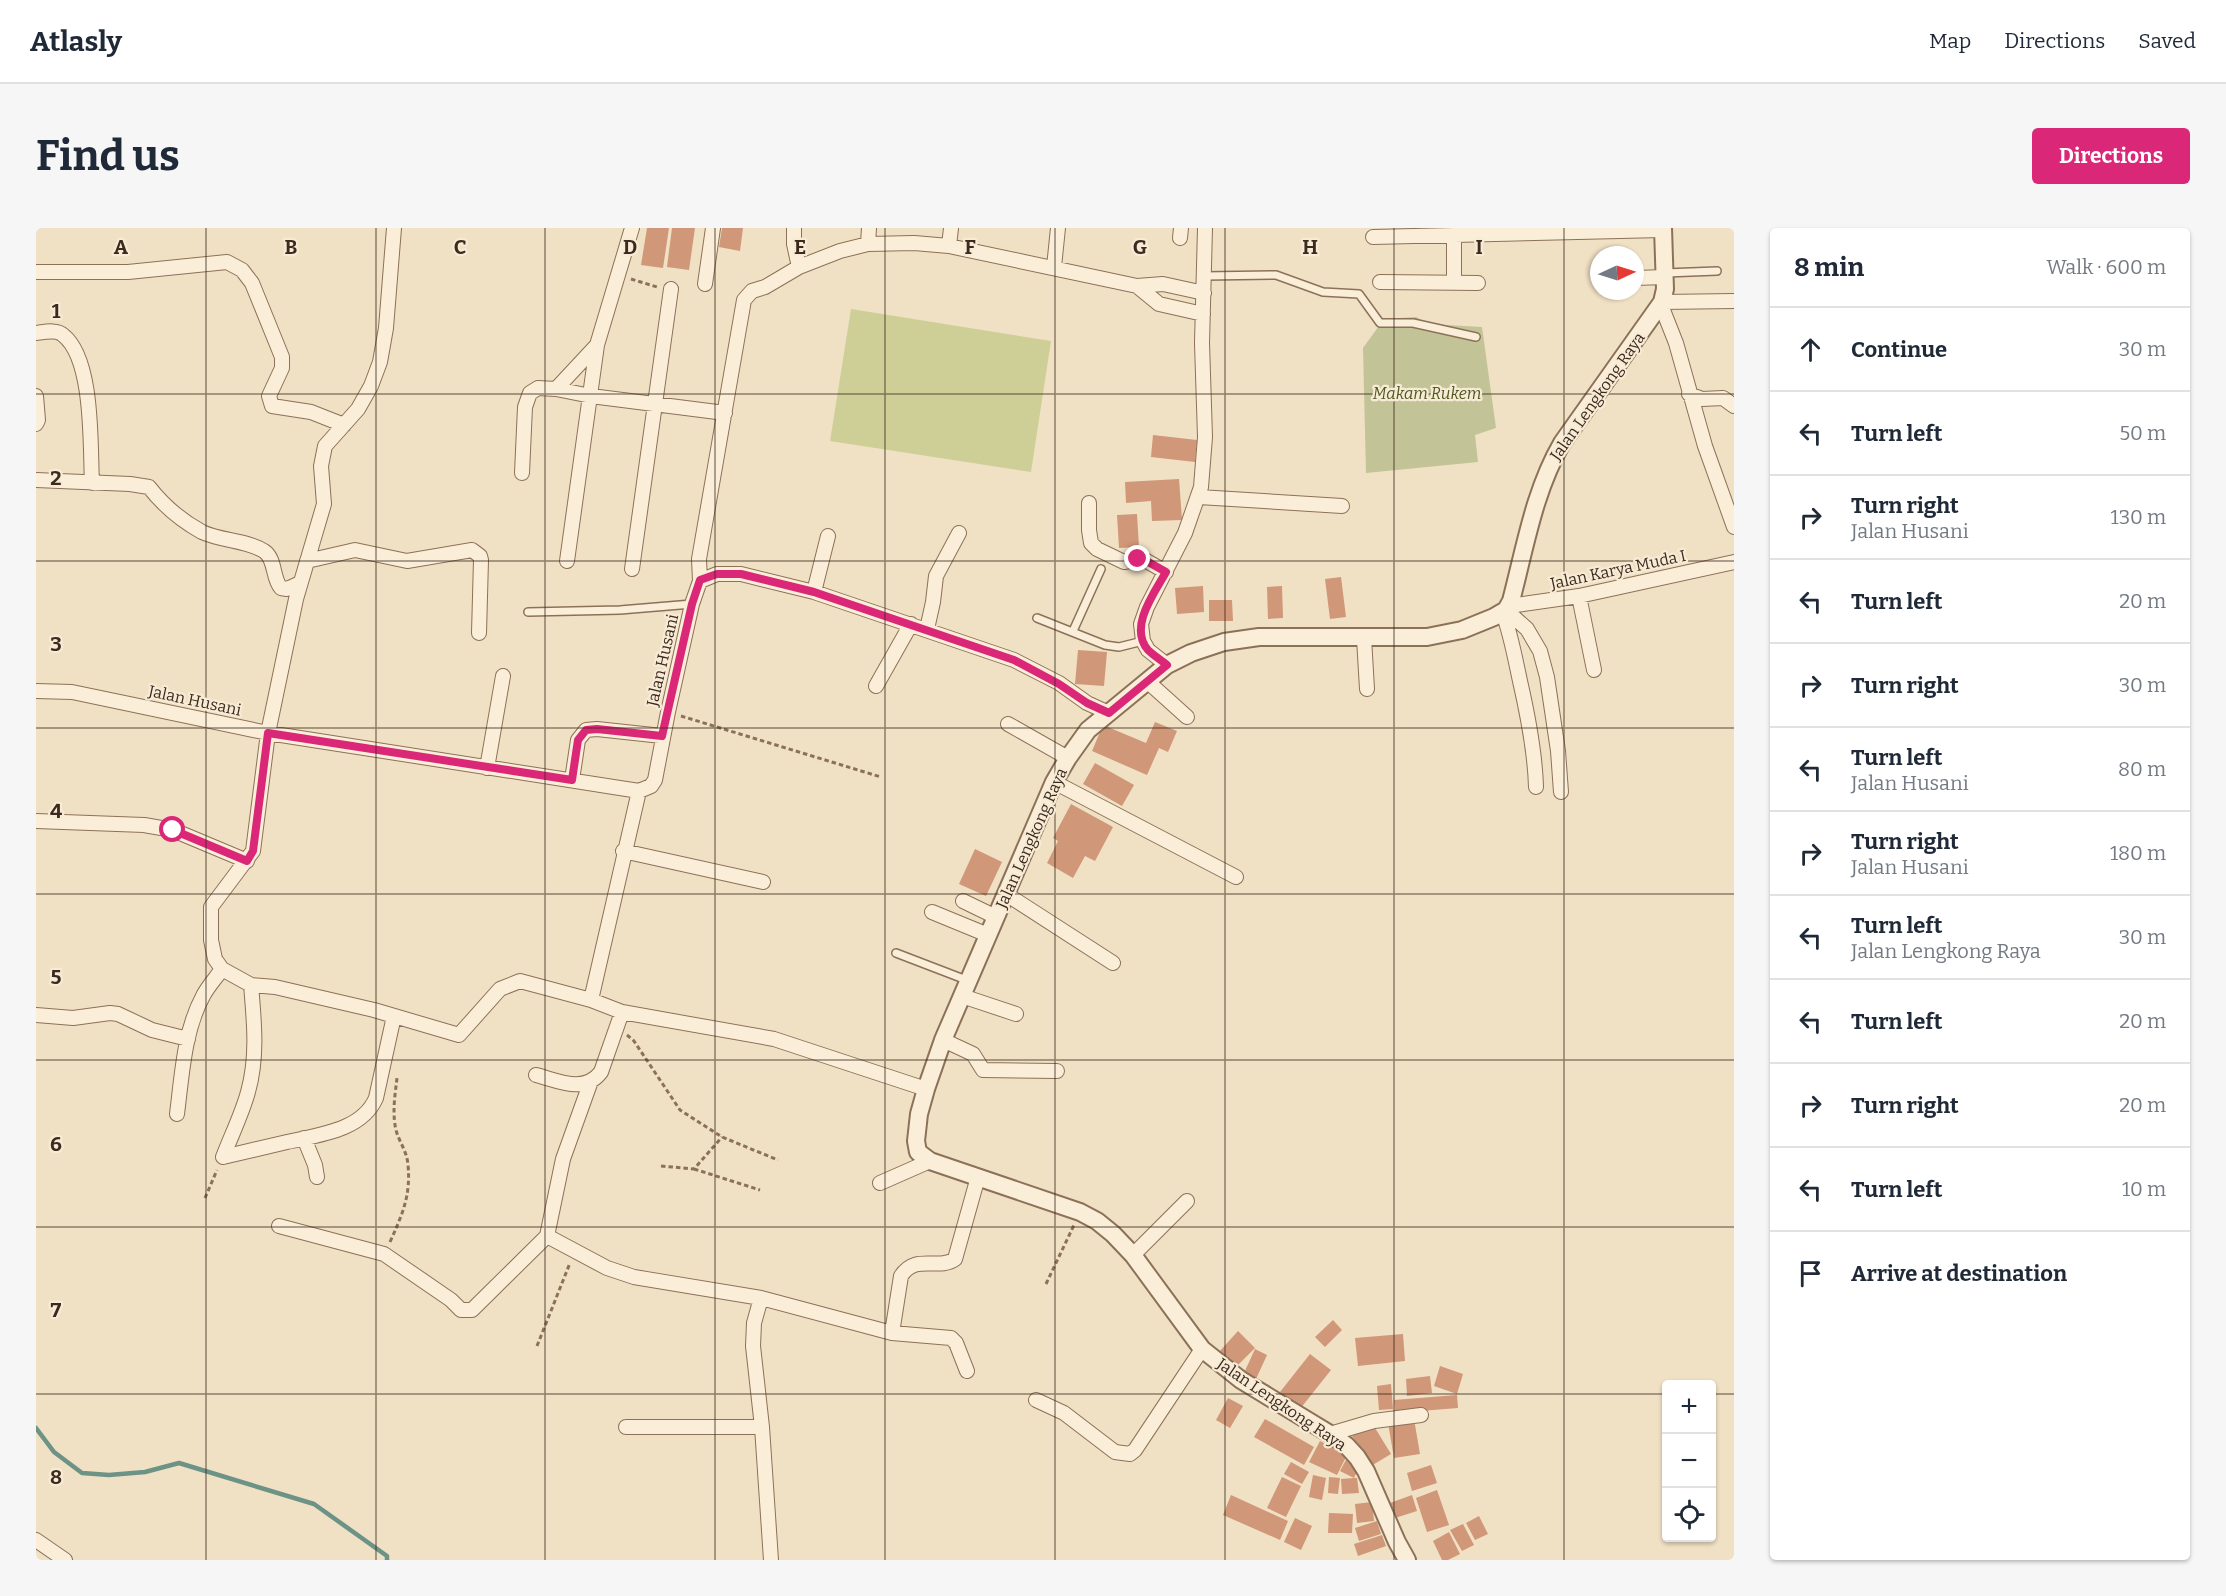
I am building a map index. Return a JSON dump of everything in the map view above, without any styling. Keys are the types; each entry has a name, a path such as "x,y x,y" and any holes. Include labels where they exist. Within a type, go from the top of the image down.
{"street":[{"path":"394,228 386,328 380,362 371,386 358,409 325,446 322,456 324,504 300,583 268,733 253,851 211,907 212,951 222,969 251,985 275,987 394,1016 459,1035 500,989 520,981 591,1000 622,1012 774,1039 926,1089"},
{"path":"567,561 597,345 632,228"},
{"path":"705,284 713,228"},
{"path":"794,228 794,244 799,267"},
{"path":"868,228 868,244"},
{"path":"949,246 951,228"},
{"path":"1054,267 1058,228"},
{"path":"1167,665 1148,650 1143,641 1141,624 1147,607 1185,533 1199,497 1205,437 1202,343 1205,228"},
{"path":"1373,237 1454,236 1514,231 1663,229"},
{"name":"Jalan Lengkong Raya","path":"1407,1560 1366,1471 1346,1445 1241,1380 1202,1348 1133,1255 1097,1221 1080,1212 930,1161 918,1152 916,1141 920,1114 943,1040 1054,782 1089,730 1167,665 1208,646 1258,637 1427,638 1462,630 1506,610 1550,465 1562,443 1665,296 1663,229"},
{"path":"1454,236 1454,282"},
{"name":"Jalan Husani","path":"36,691 72,692 268,733 639,791 654,784 662,736 692,604 700,580 699,559 744,300 752,291 765,287 799,267 840,251 868,244 892,242 949,246 1137,286"},
{"path":"36,272 128,272 227,262 242,270 252,283 282,357 282,368 269,396 272,406 311,412 344,425"},
{"path":"1644,277 1665,275"},
{"path":"1380,282 1478,283"},
{"path":"1137,286 1163,284 1204,292"},
{"path":"1137,286 1160,304 1203,314"},
{"path":"632,569 671,289"},
{"path":"1734,301 1662,303 1676,343 1705,446 1734,527"},
{"path":"36,333 63,334 74,349 87,388 92,483"},
{"path":"556,388 597,345"},
{"path":"522,473 525,407 528,397 538,388 556,388 591,396 725,413"},
{"path":"1689,394 1702,399 1723,398 1734,406"},
{"path":"36,396 38,420 36,424"},
{"path":"36,480 149,487 161,502 203,532 266,552 271,559 276,580 281,588 287,589 300,583"},
{"path":"1199,497 1342,506"},
{"path":"1089,503 1091,543 1097,549 1124,562 1143,559 1166,572"},
{"path":"927,629 936,576 959,533"},
{"path":"814,592 828,536"},
{"path":"307,561 338,552 355,550 407,561 472,550 480,556 481,560 479,633"},
{"name":"Jalan Karya Muda I","path":"1506,610 1734,562"},
{"path":"700,580 717,574 741,574 814,592 1014,660 1059,684 1087,703 1109,713"},
{"path":"1579,596 1594,670"},
{"path":"1506,610 1528,720 1536,787"},
{"path":"1506,610 1527,628 1540,651 1547,677 1558,751 1561,792"},
{"path":"876,686 911,624"},
{"path":"1364,638 1367,689"},
{"path":"487,768 503,676"},
{"path":"1147,681 1186,717"},
{"path":"1087,703 1089,730"},
{"path":"1008,724 1068,758"},
{"path":"572,780 578,740 586,730 597,729 662,736"},
{"path":"1054,782 1236,877"},
{"path":"591,1000 623,851 639,791"},
{"path":"36,821 144,825 173,830 247,861"},
{"path":"623,851 763,882"},
{"path":"1006,894 1113,963"},
{"path":"963,901 996,917"},
{"path":"932,912 988,935"},
{"path":"177,1114 188,1039 195,1014 204,995 222,969"},
{"path":"223,1157 249,1090 253,1066 255,1028 251,985"},
{"path":"965,989 1016,1014"},
{"path":"279,1226 384,1254 451,1300 461,1310 472,1310 483,1302 547,1236 563,1159 591,1082 601,1072 622,1012"},
{"path":"36,1015 73,1018 118,1014 152,1030 188,1039"},
{"path":"223,1157 323,1135 353,1122 371,1107 376,1098 394,1016"},
{"path":"943,1040 973,1054 983,1070 1057,1071"},
{"path":"536,1075 579,1085 591,1082"},
{"path":"304,1138 315,1165 317,1177"},
{"path":"880,1183 930,1161"},
{"path":"892,1333 901,1276 905,1270 916,1264 948,1262 955,1259 978,1177"},
{"path":"1133,1255 1187,1201"},
{"path":"547,1236 607,1268 634,1277 761,1298 892,1333 951,1338 956,1343 967,1371"},
{"path":"761,1298 754,1323 753,1346 762,1427 771,1560"},
{"path":"1036,1400 1064,1413 1115,1452 1130,1454 1135,1450 1202,1348"},
{"path":"1330,1434 1374,1421 1421,1415"},
{"path":"626,1427 762,1427"},
{"path":"36,1540 65,1560"}],"lane":[{"path":"1665,275 1717,271"},
{"path":"1205,276 1276,275 1323,292 1359,294 1380,322 1413,323 1476,337"},
{"path":"1072,631 1101,569"},
{"path":"528,612 620,610 692,604"},
{"path":"1037,618 1112,646 1119,647 1143,641"},
{"path":"896,953 965,989"}],"path":[{"path":"668,712 881,777"},
{"path":"617,1026 634,1041 680,1110 722,1137 778,1160"},
{"path":"384,1254 406,1205 408,1166 406,1150 396,1132 393,1114 398,1069"},
{"path":"694,1169 722,1137"},
{"path":"205,1198 223,1157"},
{"path":"661,1166 694,1169 760,1190"},
{"path":"1046,1284 1080,1212"},
{"path":"537,1347 574,1251"}],"green space":[{"path":"851,309 1051,341 1031,472 830,441"},
{"name":"Makam Rukem","path":"1416,317 1429,324 1482,327 1496,428 1475,435 1478,462 1366,473 1363,348 1384,319"}],"building":[{"path":"647,228 669,228 663,268 641,265"},
{"path":"672,228 695,228 689,270 667,267"},
{"path":"722,228 743,228 740,251 719,247"},
{"path":"1153,435 1197,440 1195,462 1151,457"},
{"path":"1179,479 1182,520 1152,521 1151,501 1126,503 1125,482"},
{"path":"1137,514 1139,547 1119,548 1117,515"},
{"path":"1341,577 1346,617 1330,619 1325,579"},
{"path":"1203,586 1204,612 1177,614 1175,588"},
{"path":"1282,586 1283,618 1268,619 1267,587"},
{"path":"1209,600 1232,600 1233,621 1209,621"},
{"path":"1078,650 1107,652 1104,686 1075,684"},
{"path":"1155,722 1177,731 1168,752 1159,748 1147,775 1092,751 1103,725 1146,743"},
{"path":"1095,763 1134,785 1122,806 1083,784"},
{"path":"1071,804 1113,827 1095,861 1085,856 1073,878 1047,863 1058,841 1053,838"},
{"path":"975,849 1002,862 986,896 959,884"},
{"path":"1333,1320 1342,1330 1325,1347 1315,1337"},
{"path":"1238,1331 1255,1348 1235,1368 1219,1352"},
{"path":"1403,1334 1405,1361 1358,1366 1355,1338"},
{"path":"1255,1349 1267,1355 1256,1379 1244,1373"},
{"path":"1310,1354 1331,1370 1300,1409 1280,1392"},
{"path":"1440,1366 1463,1374 1457,1394 1434,1386"},
{"path":"1430,1376 1432,1393 1407,1396 1406,1379"},
{"path":"1391,1384 1393,1409 1379,1410 1377,1386"},
{"path":"1457,1395 1458,1408 1395,1413 1394,1400"},
{"path":"1228,1398 1243,1406 1230,1428 1216,1420"},
{"path":"1265,1419 1314,1447 1304,1465 1254,1437"},
{"path":"1414,1419 1420,1454 1394,1458 1388,1423"},
{"path":"1372,1423 1391,1454 1371,1466 1352,1436"},
{"path":"1320,1441 1347,1455 1337,1475 1309,1462"},
{"path":"1347,1458 1360,1465 1354,1478 1340,1471"},
{"path":"1291,1462 1309,1472 1302,1484 1284,1474"},
{"path":"1431,1465 1437,1483 1412,1491 1407,1473"},
{"path":"1313,1475 1326,1478 1322,1500 1309,1497"},
{"path":"1282,1477 1301,1486 1286,1517 1267,1508"},
{"path":"1329,1477 1340,1478 1338,1494 1328,1493"},
{"path":"1357,1478 1359,1493 1342,1494 1341,1479"},
{"path":"1437,1490 1449,1525 1427,1532 1416,1498"},
{"path":"1231,1495 1288,1521 1280,1540 1223,1515"},
{"path":"1412,1495 1417,1511 1395,1518 1390,1503"},
{"path":"1372,1502 1374,1521 1357,1523 1355,1504"},
{"path":"1329,1513 1353,1514 1352,1533 1328,1533"},
{"path":"1479,1516 1488,1534 1475,1540 1466,1523"},
{"path":"1295,1518 1312,1526 1301,1550 1284,1542"},
{"path":"1377,1521 1381,1534 1359,1541 1355,1528"},
{"path":"1463,1524 1474,1545 1462,1551 1450,1530"},
{"path":"1449,1532 1460,1554 1448,1560 1442,1560 1433,1541"},
{"path":"1382,1535 1386,1546 1358,1556 1354,1544"}],"waterway":[{"path":"36,1428 54,1452 82,1473 109,1475 145,1472 179,1463 314,1504 387,1556 387,1560"}],"route":[{"path":"173,830 247,861 253,851 268,733 572,780 578,740 582,732 586,730 597,729 662,736 692,604 700,580 717,574 749,575 814,592 922,627 1014,660 1073,692 1087,703 1109,713 1167,665 1148,650 1143,641 1141,624 1147,607 1166,572 1143,559 1138,559"}]}
